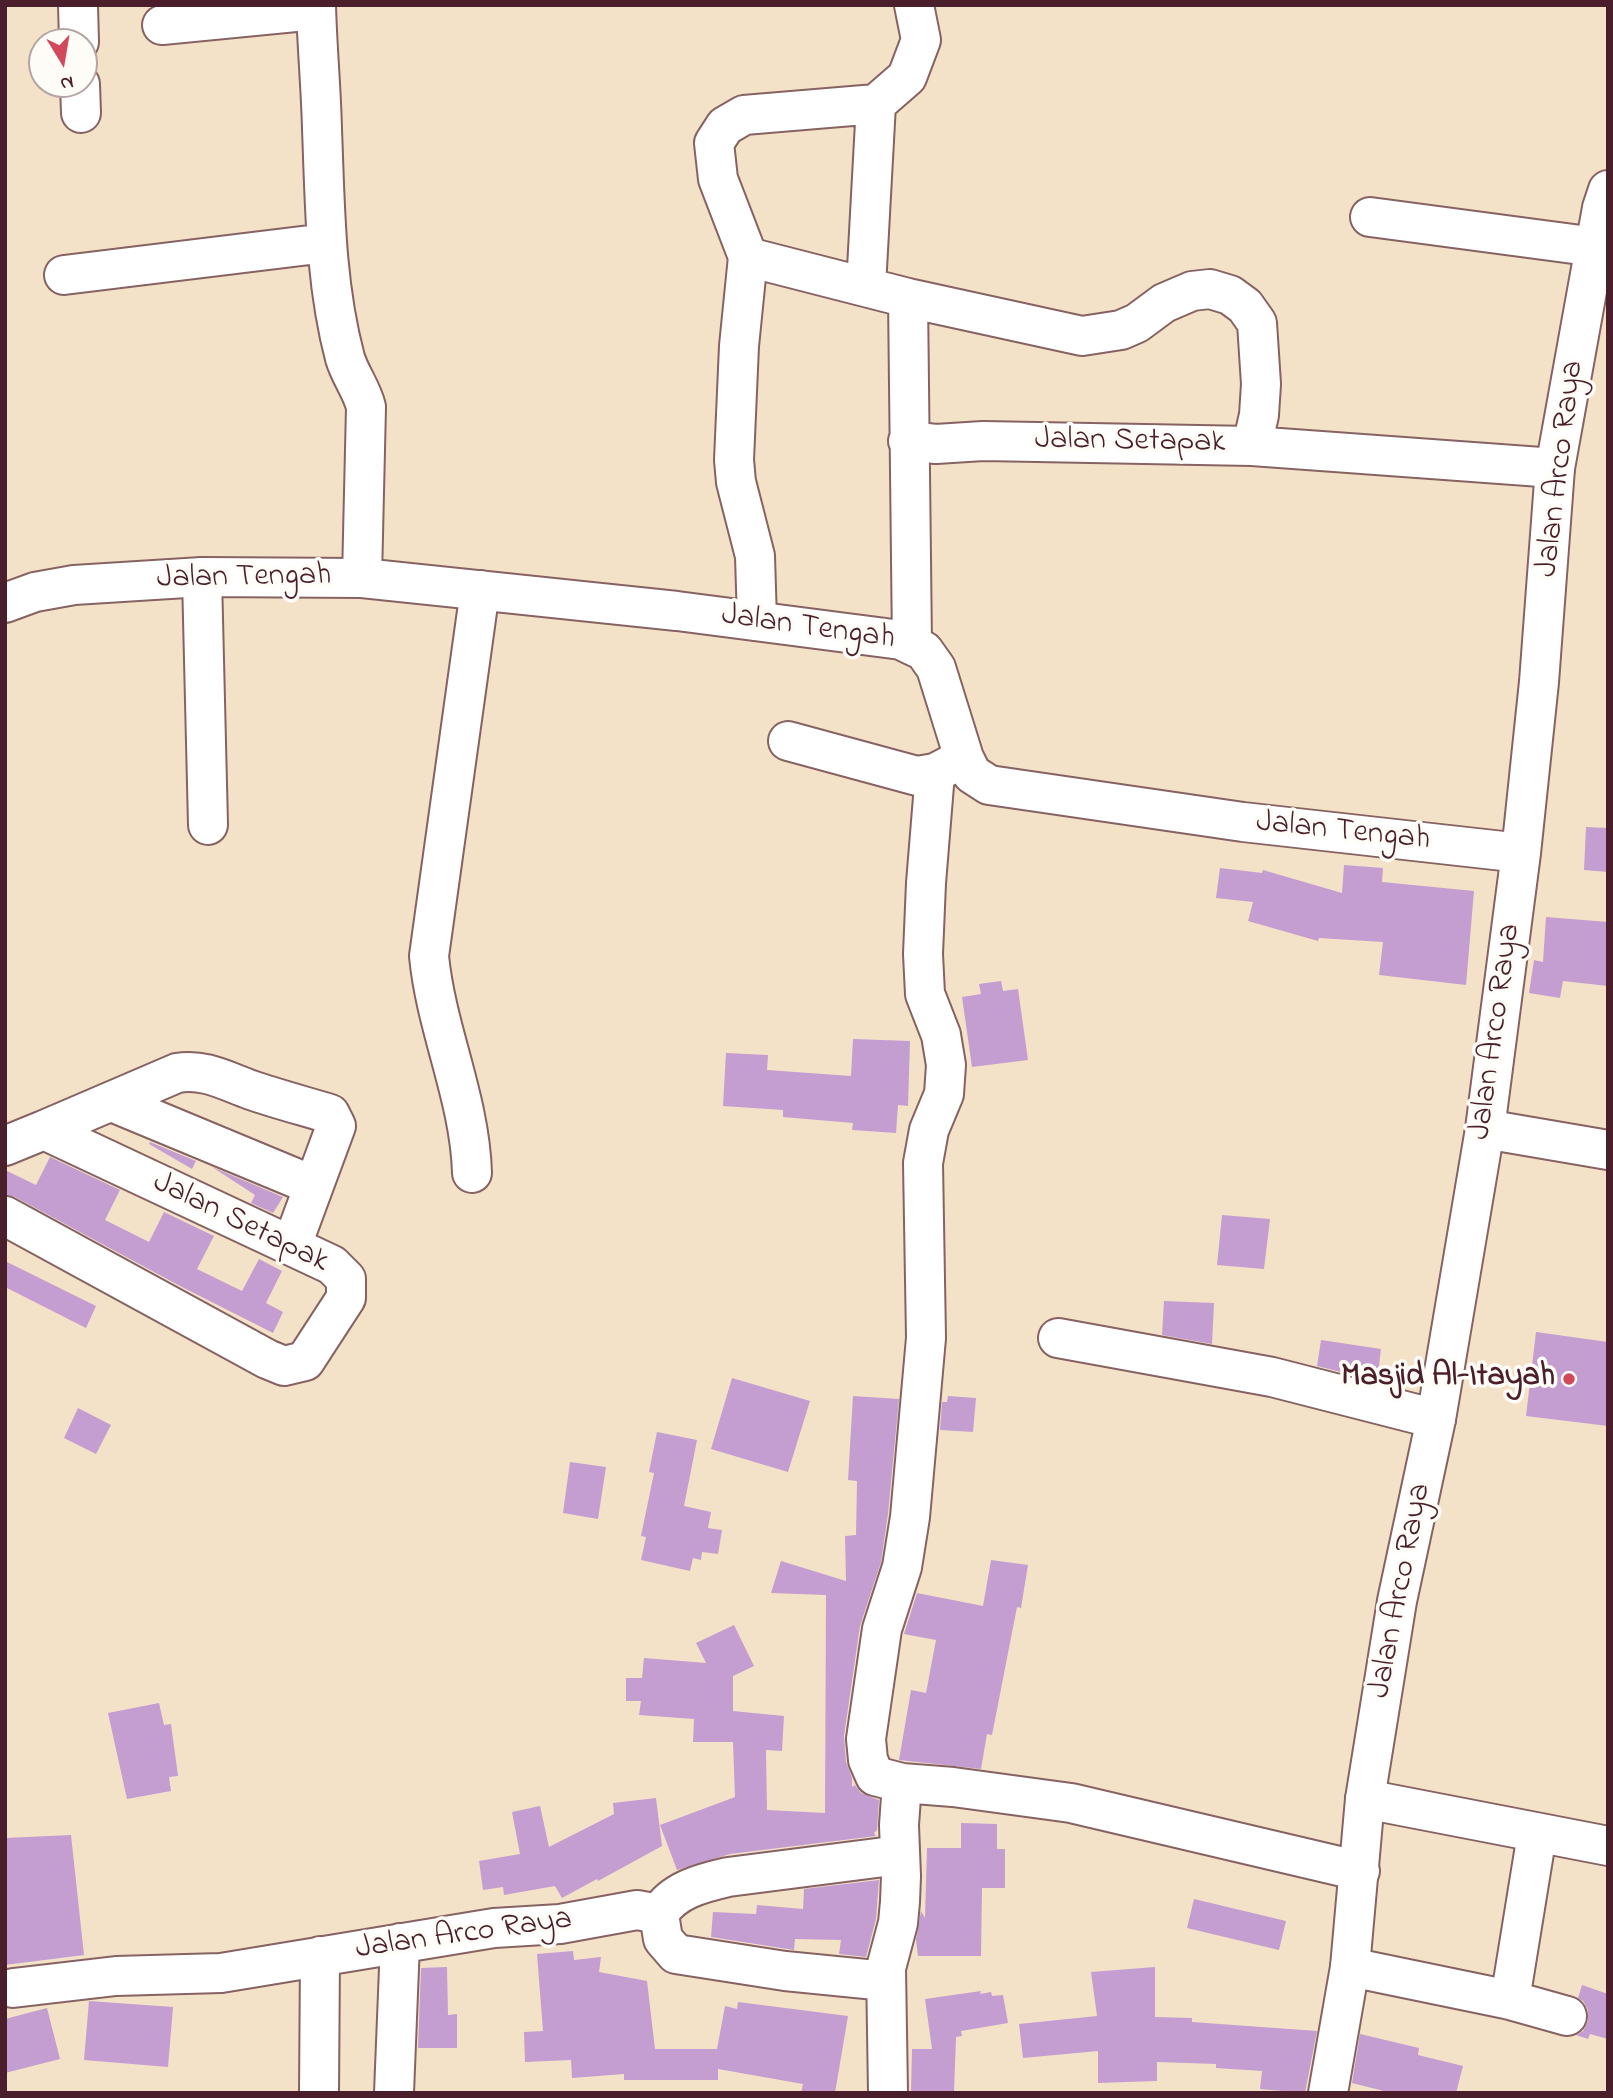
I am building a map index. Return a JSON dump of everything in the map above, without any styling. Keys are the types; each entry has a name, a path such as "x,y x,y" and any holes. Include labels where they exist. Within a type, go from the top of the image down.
{"street":[{"path":"78,5 79,28"},
{"path":"757,621 755,556 734,460 739,346 748,257 718,179 714,143 725,126 744,115 876,104 907,77 921,40 914,5"},
{"path":"162,25 316,8 327,243 346,361 364,397 366,407 362,578"},
{"path":"866,287 876,104"},
{"name":"Jalan Arco Raya","path":"1328,2093 1350,1967 1364,1799 1397,1601 1436,1419 1485,1129 1521,853 1539,682 1555,468 1602,208 1608,190"},
{"path":"1370,216 1596,247"},
{"path":"64,275 327,243"},
{"path":"748,257 908,298 1082,336 1121,330 1137,323 1164,303 1192,291 1210,289 1230,295 1245,306 1257,323 1261,384 1259,415 1252,446"},
{"path":"908,298 912,645"},
{"name":"Jalan Setapak","path":"908,441 936,444 983,441 1252,446 1555,468"},
{"path":"202,577 208,825"},
{"name":"Jalan Tengah","path":"5,603 35,592 74,585 202,577 362,578 757,621 901,640 924,651 936,668 949,765 972,774 989,785 1243,822 1521,853"},
{"path":"472,1173 464,1111 437,1004 429,956 480,590"},
{"path":"788,741 917,776 949,765 926,883 923,954 925,995 941,1035 946,1065 944,1094 929,1130 923,1163 926,1338 910,1517 902,1567 882,1629 866,1739 868,1760 875,1776 902,1783 1071,1803 1360,1871"},
{"path":"5,1146 177,1073 191,1070 330,1114 336,1126 292,1245"},
{"path":"112,1102 312,1185"},
{"path":"1485,1129 1608,1150"},
{"name":"Jalan Setapak","path":"5,1216 284,1366 304,1361 346,1298 346,1279 332,1265 44,1130"},
{"path":"1058,1338 1272,1377 1436,1419"},
{"path":"888,2093 886,1968 899,1913 899,1815 902,1783"},
{"path":"1364,1799 1608,1846"},
{"path":"1510,2000 1536,1834"},
{"path":"886,1982 785,1971 676,1954 663,1939 659,1914 666,1902 702,1884 728,1877 900,1855"},
{"name":"Jalan Arco Raya","path":"13,1988 116,1976 221,1973 494,1928 559,1924 637,1910 659,1914"},
{"path":"394,2093 400,1943"},
{"path":"319,2093 320,1956"},
{"path":"1350,1967 1510,2000 1567,2016"}],"building":[{"path":"1586,827 1608,828 1608,872 1584,870"},
{"path":"1344,865 1383,868 1382,882 1474,891 1466,985 1379,975 1383,942 1319,938 1318,941 1248,921 1253,902 1216,898 1220,868 1262,873 1263,870 1342,893"},
{"path":"1546,917 1608,922 1608,986 1563,981 1560,998 1529,993 1534,960 1543,962"},
{"path":"1001,981 1003,991 1018,989 1028,1060 972,1067 962,997 981,994 979,984"},
{"path":"853,1039 910,1041 908,1106 898,1105 896,1133 852,1130 853,1123 783,1117 783,1110 723,1106 726,1053 768,1055 767,1070 851,1076"},
{"path":"150,1142 196,1161 192,1169 149,1144"},
{"path":"50,1157 120,1190 105,1220 149,1242 164,1212 214,1236 197,1269 242,1291 259,1259 282,1271 266,1303 283,1312 273,1333 5,1194 5,1170 36,1185"},
{"path":"212,1167 283,1197 273,1213 251,1203 255,1195"},
{"path":"1222,1215 1270,1219 1264,1269 1217,1265"},
{"path":"5,1261 96,1306 86,1328 5,1287"},
{"path":"1164,1301 1214,1303 1212,1344 1162,1335"},
{"name":"Masjid Al-Itayah","path":"1536,1332 1608,1342 1608,1426 1526,1416"},
{"path":"1321,1340 1381,1349 1377,1381 1317,1366"},
{"path":"732,1378 810,1401 788,1472 711,1449"},
{"path":"853,1396 899,1399 881,1562 860,1626 844,1736 852,1787 855,1785 861,1793 879,1800 877,1830 874,1833 876,1836 730,1854 677,1870 660,1825 735,1797 733,1742 693,1742 694,1719 639,1715 641,1701 626,1701 626,1678 642,1678 644,1658 706,1663 696,1643 734,1625 754,1666 733,1676 733,1711 784,1716 782,1751 766,1750 767,1810 825,1813 826,1595 771,1593 781,1561 846,1581 845,1536 856,1535 857,1481 848,1480"},
{"path":"948,1396 976,1398 973,1432 940,1430 942,1402 947,1402"},
{"path":"78,1408 111,1425 96,1454 64,1438"},
{"path":"657,1432 697,1440 684,1506 711,1512 708,1528 722,1530 718,1554 702,1552 701,1560 693,1558 690,1571 641,1560 646,1537 641,1536 654,1473 649,1472"},
{"path":"570,1462 606,1467 598,1519 563,1513"},
{"path":"991,1560 1028,1565 992,1735 987,1734 981,1769 899,1760 911,1690 926,1693 936,1640 904,1634 917,1593 983,1606"},
{"path":"159,1703 164,1725 171,1724 178,1776 169,1777 171,1791 127,1799 108,1713"},
{"path":"656,1798 662,1846 598,1881 597,1879 562,1898 555,1886 504,1895 503,1887 483,1890 479,1861 520,1854 512,1812 540,1806 549,1847 614,1814 613,1803"},
{"path":"961,1823 997,1824 997,1849 1005,1849 1005,1888 982,1888 981,1956 918,1956 916,1940 921,1911 925,1918 927,1848 961,1848"},
{"path":"71,1835 84,1955 5,1965 5,1838"},
{"path":"879,1880 876,1919 866,1957 839,1954 841,1940 795,1939 794,1950 711,1937 713,1912 756,1914 757,1905 803,1909 804,1889"},
{"path":"1194,1899 1286,1921 1279,1950 1187,1928"},
{"path":"573,1951 574,1960 601,1957 599,1972 647,1981 655,2049 717,2049 725,2006 737,2009 738,2002 848,2016 835,2093 801,2093 803,2084 718,2069 718,2080 624,2080 624,2074 572,2078 571,2060 525,2062 524,2032 543,2031 537,1954"},
{"path":"447,1967 448,2015 457,2014 457,2048 418,2048 421,1968"},
{"path":"1155,1967 1155,2017 1192,2018 1192,2022 1317,2031 1305,2093 1260,2089 1262,2071 1216,2068 1216,2064 1157,2062 1157,2081 1098,2083 1098,2051 1023,2058 1019,2024 1097,2016 1091,1972"},
{"path":"1582,1985 1608,1994 1608,2039 1590,2034 1588,2039 1576,2035 1583,2031 1588,2021 1588,2010 1578,1998"},
{"path":"981,1991 980,1994 991,1992 992,1996 1003,1995 1008,2023 961,2031 962,2036 956,2037 954,2092 911,2092 912,2049 932,2049 925,1999"},
{"path":"89,2001 173,2007 168,2067 84,2060"},
{"path":"47,2008 60,2059 5,2073 5,2019"},
{"path":"1360,2034 1419,2048 1418,2055 1463,2066 1456,2093 1392,2093 1352,2083"}],"place":[{"name":"Masjid Al-Itayah","path":"1569,1379"}]}
